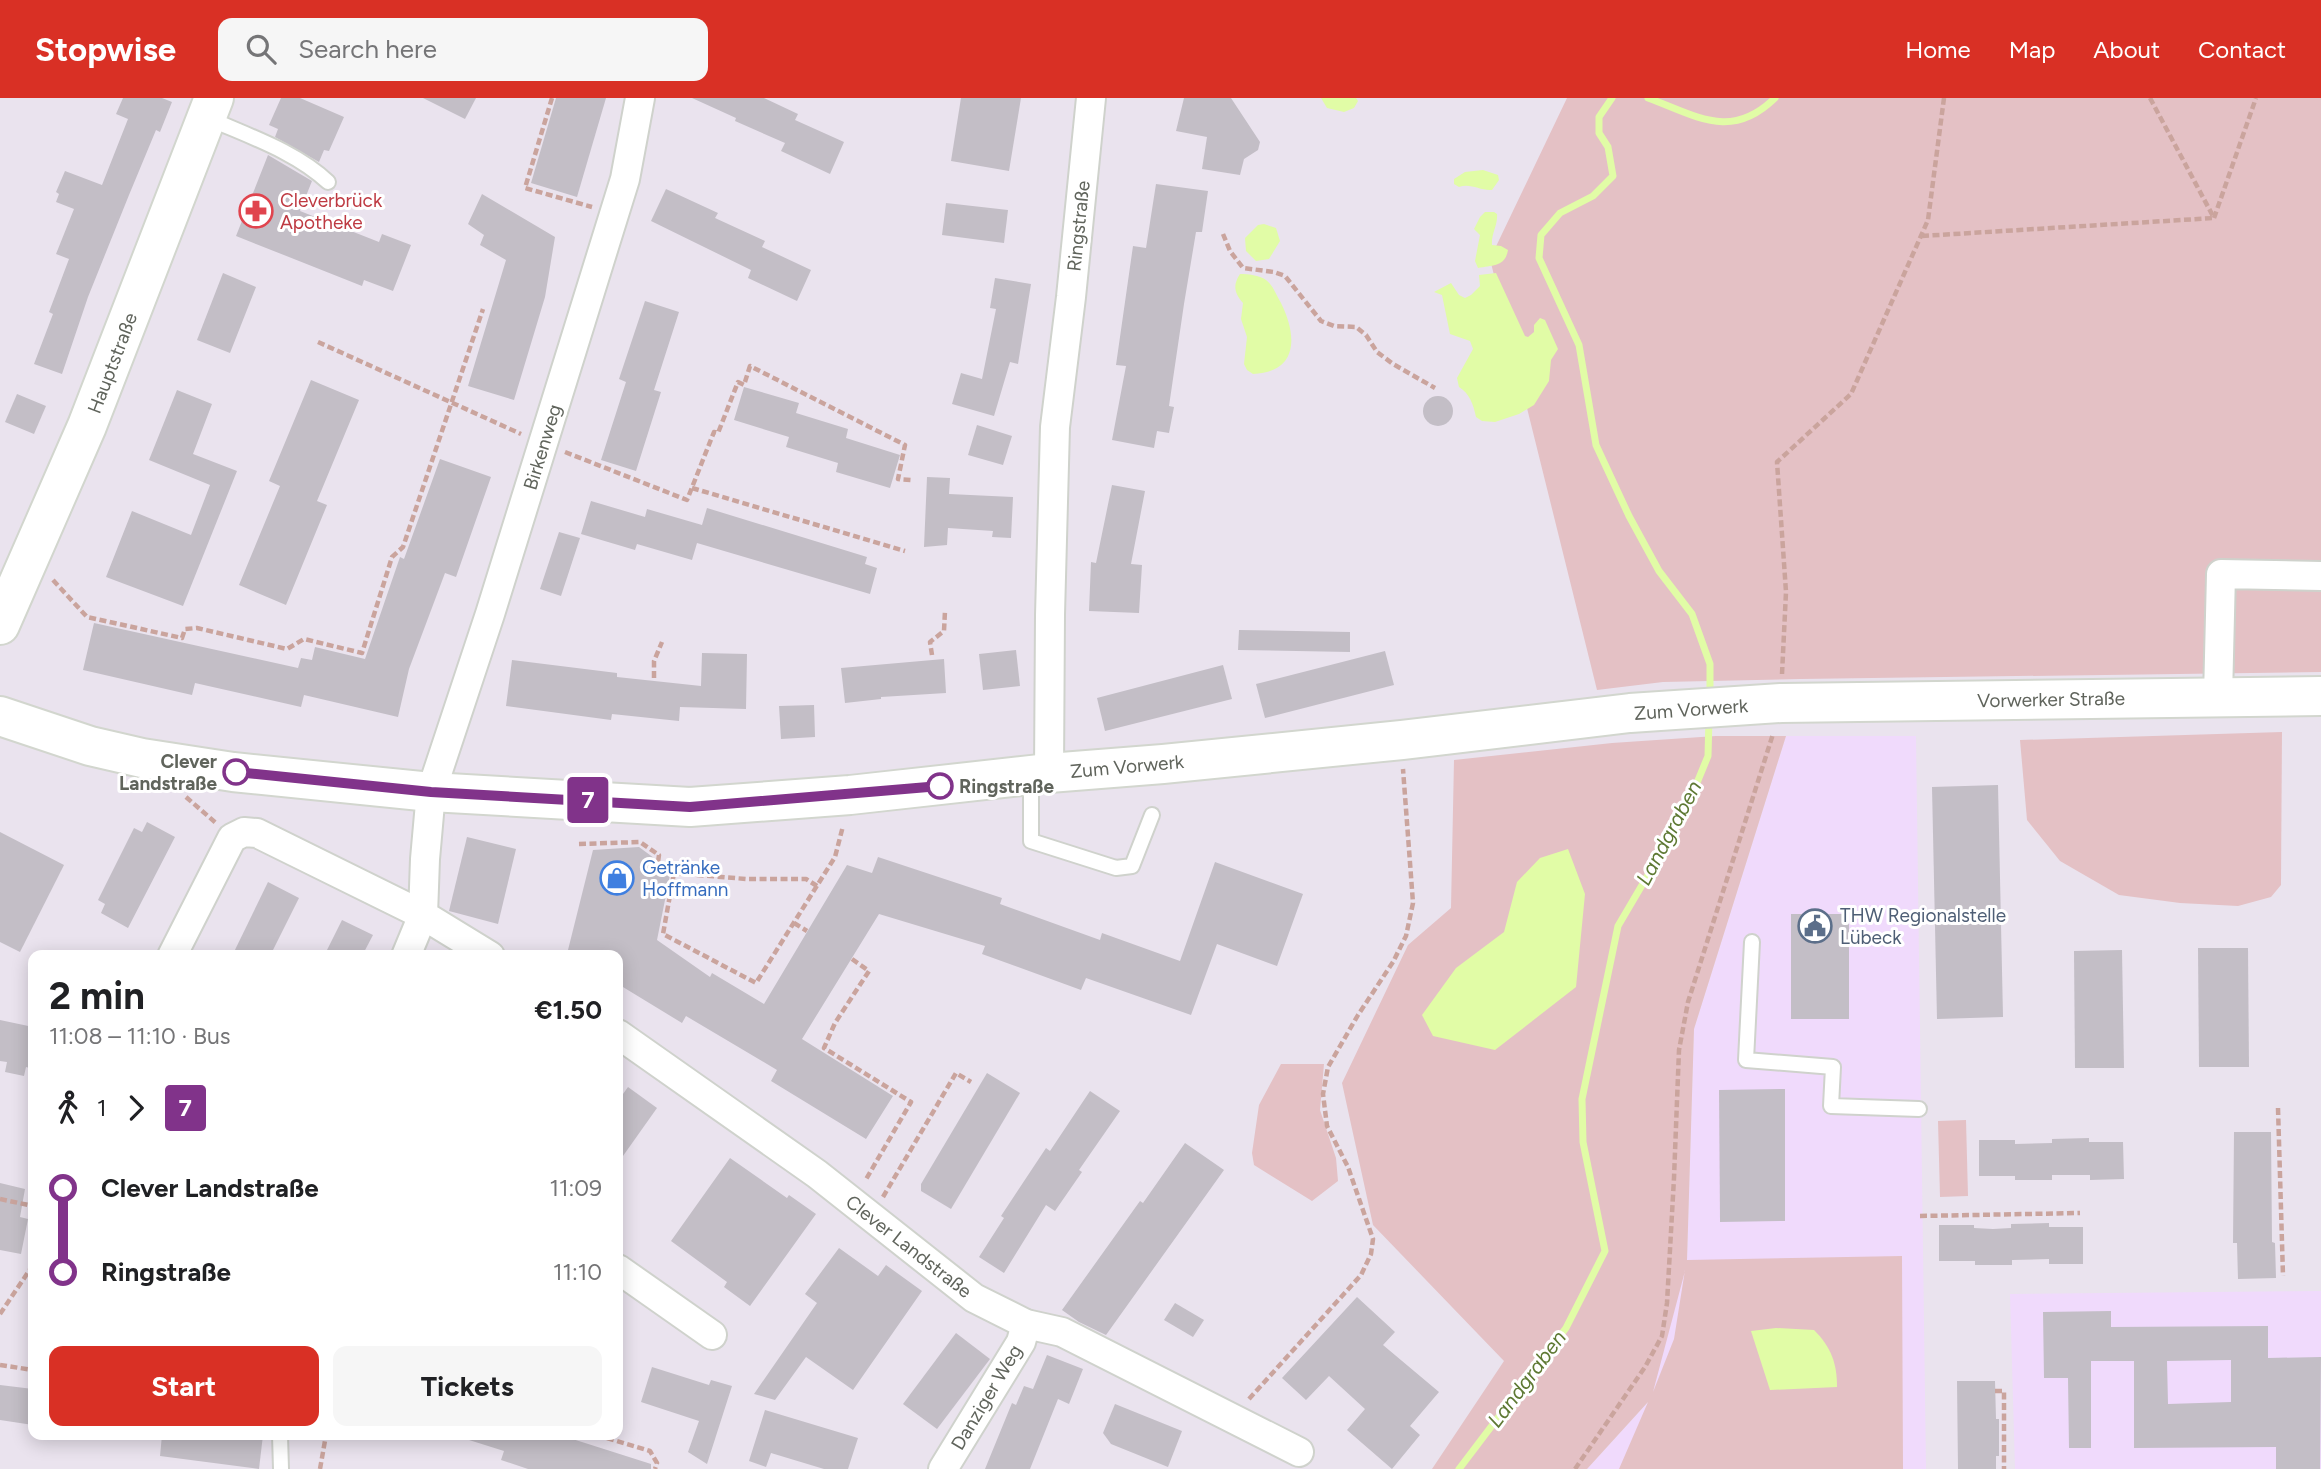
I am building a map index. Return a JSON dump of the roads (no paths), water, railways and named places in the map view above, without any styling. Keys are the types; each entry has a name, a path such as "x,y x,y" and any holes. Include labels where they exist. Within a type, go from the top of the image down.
{"street":[{"name":"Birkenweg","path":"431,792 490,614 625,179 640,98"},
{"name":"Ringstraße","path":"1040,774 1050,615 1055,427 1091,98"},
{"name":"Hauptstraße","path":"0,625 87,426 210,108"},
{"path":"2218,697 2221,575 2321,576"},
{"name":"Vorwerker Straße","path":"1767,704 2321,696"},
{"name":"Zum Vorwerk","path":"431,792 690,807 1163,764 1630,713 1767,704"},
{"path":"0,716 90,746 142,758 233,772 431,792 425,859 424,915 409,950"},
{"path":"175,950 232,838 244,832 257,833 424,915 480,950"},
{"name":"Clever Landstraße","path":"623,1038 862,1208 974,1298 1026,1324 1062,1332 1299,1452"},
{"path":"623,1273 712,1335"},
{"name":"Danziger Weg","path":"943,1469 1021,1342 1026,1324"}],"lane":[{"path":"210,108 315,169 328,182"},
{"path":"1040,774 1031,841 1116,868 1132,866 1152,815"},
{"path":"1752,942 1746,1060 1833,1067 1831,1105 1919,1109"},
{"path":"280,1440 281,1469"}],"waterway":[{"name":"Landgraben","path":"1612,98 1599,117 1599,133 1608,147 1613,176 1593,196 1560,213 1541,235 1539,258 1579,345 1596,445 1629,516 1659,571 1692,614 1710,664 1710,695"},
{"name":"Landgraben","path":"1648,98 1698,117 1728,122 1743,119 1759,111 1775,98"},
{"name":"Landgraben","path":"1459,1469 1566,1328 1605,1251 1583,1142 1582,1099 1618,926 1685,812 1708,756 1709,718"}],"place":[{"name":"Cleverbrück Apotheke","path":"256,211"},
{"name":"Clever Landstraße","path":"236,772"},
{"name":"Ringstraße","path":"940,786"},
{"name":"Getränke Hoffmann","path":"617,878"},
{"name":"THW Regionalstelle Lübeck","path":"1815,926"}]}
